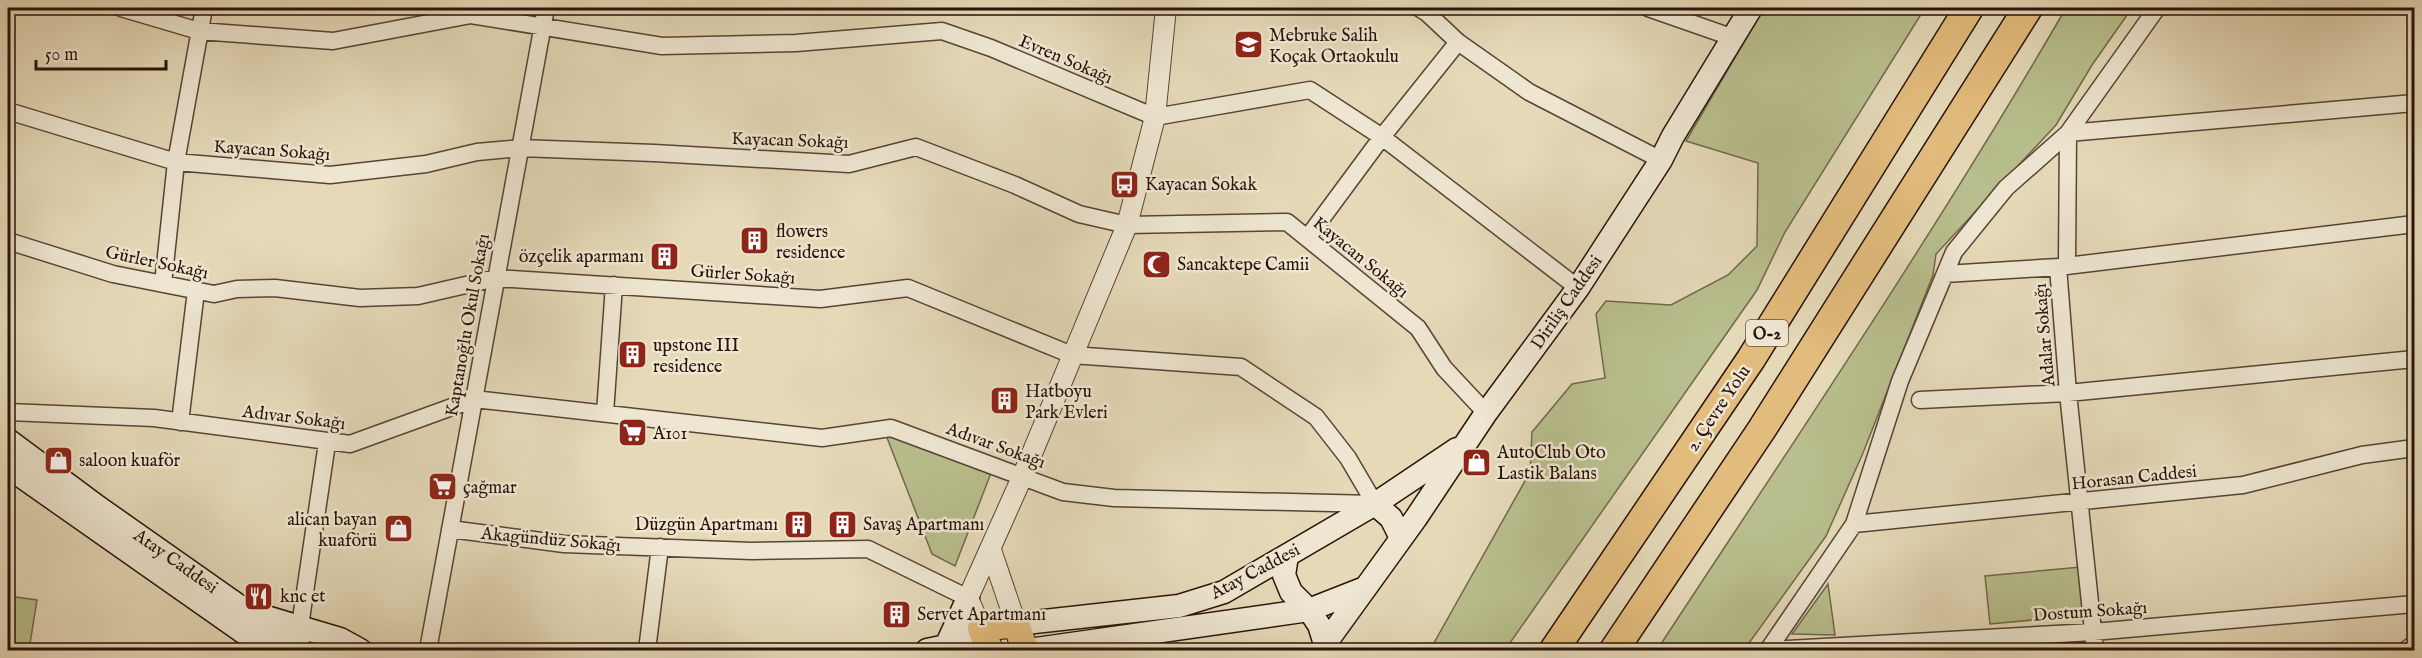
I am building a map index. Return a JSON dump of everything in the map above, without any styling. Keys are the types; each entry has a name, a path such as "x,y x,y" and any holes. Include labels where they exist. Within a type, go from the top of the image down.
{"highway":[{"name":"2. Çevre Yolu","path":"1554,651 1751,359 1969,8"},
{"name":"O-2","path":"1614,651 1762,429 2028,8"}],"main road":[{"name":"Diriliş Caddesi","path":"1323,647 1486,413 1578,288 1660,160 1752,8"},
{"name":"Atay Caddesi","path":"8,440 92,515 243,632 302,651"},
{"name":"Atay Caddesi","path":"944,649 985,639 1016,624 1179,606 1224,592 1375,504 1468,441"},
{"name":"Atay Caddesi","path":"8,467 92,515 246,610 340,639 360,651"},
{"path":"1375,504 1391,518 1401,538"},
{"path":"1287,556 1284,575 1291,592 1309,610 1318,625 1323,647"},
{"name":"Atay Caddesi","path":"1027,651 1309,610 1366,587"},
{"path":"944,649 968,597"},
{"path":"1016,624 1027,651"}],"street":[{"name":"Evren Sokağı","path":"121,8 199,31 333,41 471,15 662,46 796,43 942,31 991,48 1155,117"},
{"path":"163,284 176,162 204,8"},
{"name":"Kaptanoğlu Okul Sokağı","path":"428,651 546,8"},
{"path":"985,639 968,597 1023,476 1127,225 1155,117 1166,8"},
{"path":"1648,8 1734,38"},
{"path":"1768,650 1854,524 1900,381 1954,252 2007,188 2068,133 2157,8"},
{"path":"1426,9 1458,42 1529,92 1660,160"},
{"path":"1308,237 1382,137 1458,42"},
{"path":"1155,117 1310,90 1382,137 1578,288"},
{"path":"2068,133 2415,103"},
{"name":"Kayacan Sokağı","path":"8,111 176,162 330,175 426,164 477,152 520,148 849,164 916,147 1015,185 1079,214 1127,225 1287,222 1418,328 1444,368 1486,413"},
{"path":"1945,274 2062,266 2068,133"},
{"name":"Adalar Sokağı","path":"2095,651 2068,393 2062,266 2415,224"},
{"name":"Gürler Sokağı","path":"8,242 113,274 214,294 237,289 275,288 360,298 418,296 496,278 820,299 908,288 1072,355 1241,368 1316,417 1348,458 1375,504"},
{"path":"605,413 614,285"},
{"path":"180,422 196,291"},
{"path":"1920,400 2068,393 2415,359"},
{"name":"Adıvar Sokağı","path":"8,412 154,418 327,443 350,444 474,399 822,438 891,428 1063,492 1114,498 1375,504"},
{"path":"300,626 327,443"},
{"name":"Horasan Caddesi","path":"1854,524 2243,485 2362,455 2415,448"},
{"name":"Akagündüz Sokağı","path":"450,529 564,544 752,551 868,549 968,597"},
{"path":"647,651 660,547"},
{"path":"991,550 1016,624"},
{"name":"Dostum Sokağı","path":"1768,650 2093,632 2415,604"},
{"path":"2406,651 2415,644"}],"green space":[{"path":"1764,8 1925,8 1785,232 1757,290 1505,650 1430,650 1530,472 1532,432 1572,384 1605,378 1596,314 1606,301 1671,305 1728,275 1757,246 1758,163 1686,141"},
{"path":"2066,8 2132,8 2092,65 2056,125 1936,254 1933,275 1863,453 1826,536 1744,650 1657,650 1968,171"},
{"path":"886,435 991,473 955,566 932,554"},
{"path":"2081,567 2086,615 1990,624 1985,576"},
{"path":"1828,584 1835,635 1792,634"},
{"path":"8,596 37,600 29,650 8,650"}],"place":[{"name":"Mebruke Salih Koçak Ortaokulu","path":"1248,45"},
{"name":"Kayacan Sokak","path":"1124,184"},
{"name":"flowers residence","path":"755,241"},
{"name":"özçelik aparmanı","path":"665,256"},
{"name":"Sancaktepe Camii","path":"1156,264"},
{"name":"upstone III residence","path":"632,355"},
{"name":"Hatboyu Park Evleri","path":"1004,401"},
{"name":"A101","path":"632,433"},
{"name":"saloon kuaför","path":"58,460"},
{"name":"AutoClub Oto Lastik Balans","path":"1476,462"},
{"name":"çağmar","path":"442,487"},
{"name":"Düzgün Apartmanı","path":"799,524"},
{"name":"Savaş Apartmanı","path":"842,524"},
{"name":"alican bayan kuaförü","path":"398,529"},
{"name":"knc et","path":"259,596"},
{"name":"Servet Apartmanı","path":"896,614"}]}
